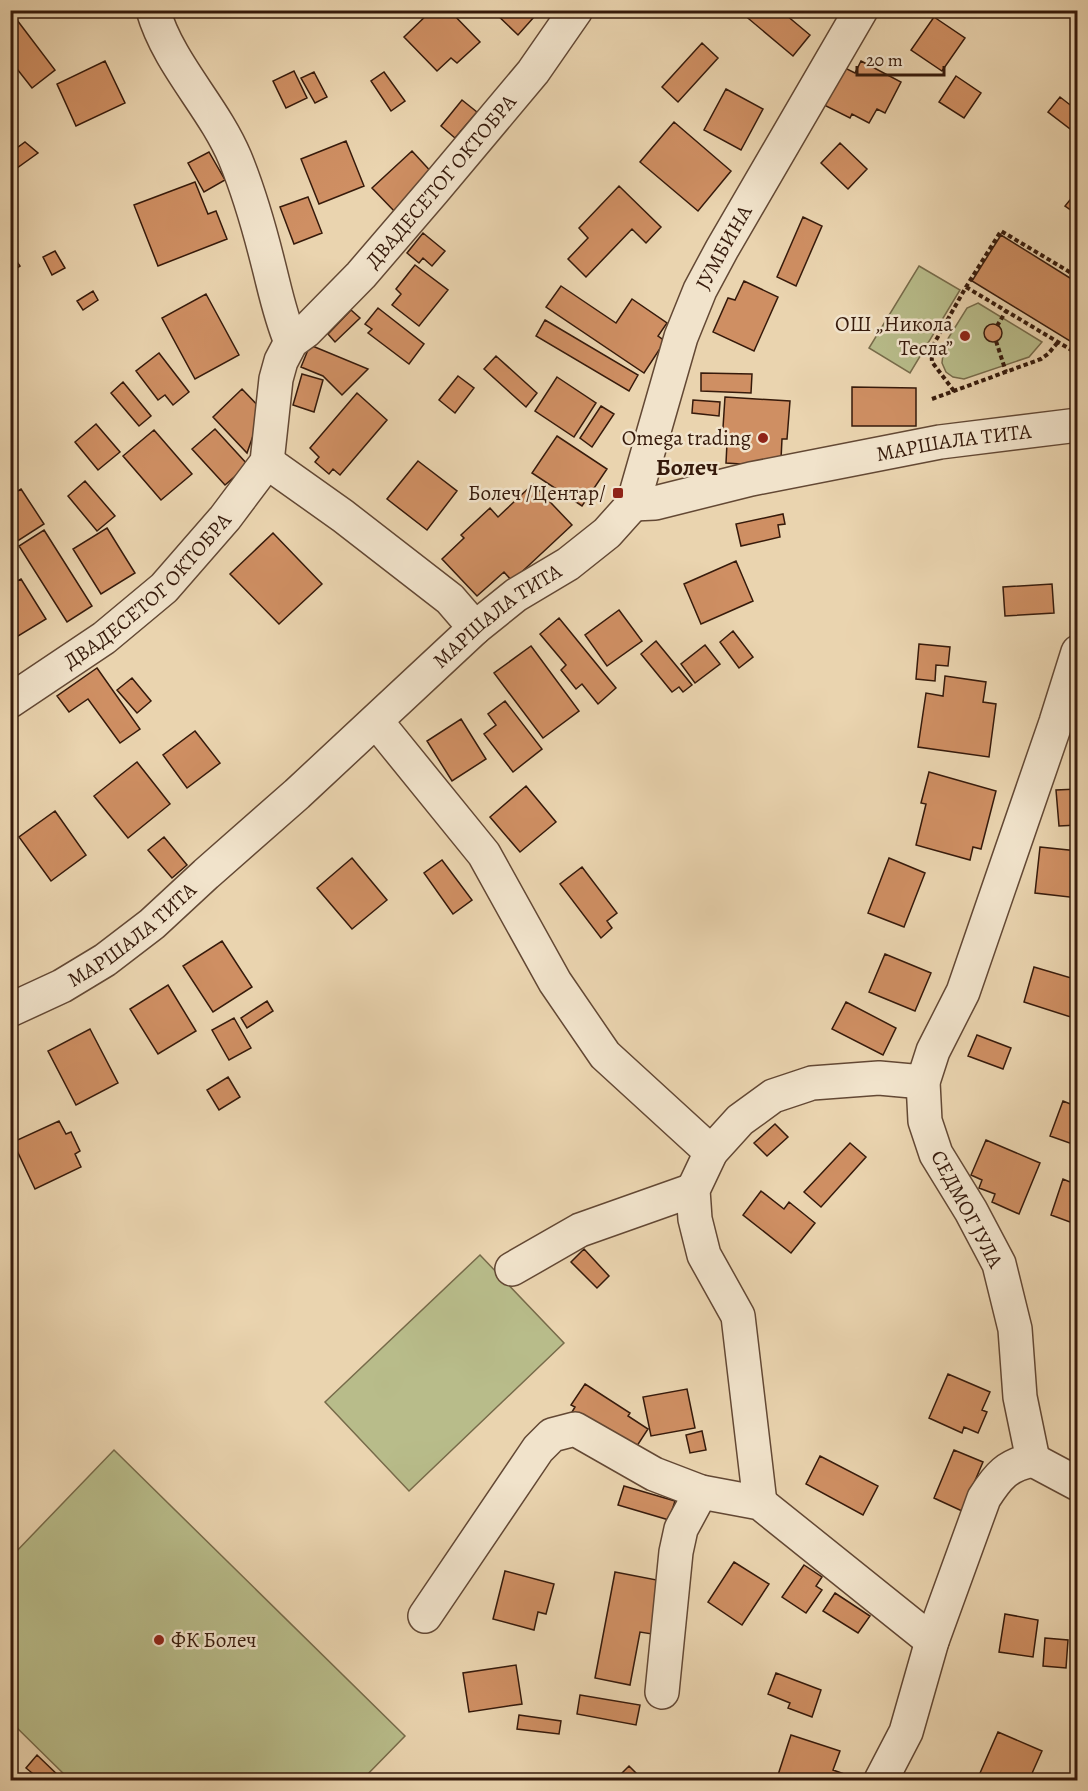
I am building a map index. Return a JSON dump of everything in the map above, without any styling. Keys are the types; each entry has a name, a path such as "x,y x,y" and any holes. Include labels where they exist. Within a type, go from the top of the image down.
{"street":[{"path":"153,10 157,26 174,57 234,155 250,196 282,321 291,342"},
{"name":"ДВАДЕСЕТОГ ОКТОБРА","path":"10,701 104,638 164,588 225,518 267,462 276,379 291,342 306,331 361,275 434,190 533,72 576,10"},
{"name":"ЈУМБИНА","path":"633,504 681,338 700,290 861,10"},
{"name":"МАРШАЛА ТИТА","path":"10,1010 62,986 105,960 152,924 297,794 475,628 516,595 568,564 591,546 607,533 633,504 655,503 751,479 940,442 1077,424"},
{"path":"267,462 344,516 450,599 475,628"},
{"name":"СЕДМОГ ЈУЛА","path":"1034,1460 1020,1397 1015,1329 999,1264 971,1211 936,1154 925,1120 923,1082 933,1051 963,992 1056,722 1077,652"},
{"path":"376,721 484,855 555,982 605,1054 711,1152"},
{"path":"760,1503 738,1316 704,1255 694,1219 693,1190 711,1152 740,1120 773,1096 812,1083 879,1078 923,1082"},
{"path":"512,1269 580,1230 693,1190"},
{"path":"425,1616 538,1449 552,1435 575,1429 654,1474 701,1491 760,1503 932,1641"},
{"path":"881,1780 906,1732 932,1641 984,1498 997,1479 1015,1464 1034,1460 1077,1484"},
{"path":"662,1692 676,1552 681,1529 701,1491"}],"path":[{"path":"954,391 932,362 931,349 1001,231 1077,277"},
{"path":"966,287 1077,354"},
{"path":"997,326 1006,311"},
{"path":"996,341 1006,372"},
{"path":"932,399 1041,359 1058,342"}],"green space":[{"path":"919,266 960,290 910,373 869,348"},
{"path":"978,303 1042,342 1029,357 964,379 953,377 946,372 942,363 944,345 967,308"},
{"path":"480,1255 564,1343 409,1491 325,1402"},
{"name":"ФК Болеч","path":"114,1450 405,1736 362,1780 70,1780 11,1722 11,1557"}],"building":[{"path":"432,10 449,10 480,42 457,63 451,58 437,71 404,37"},
{"path":"492,10 527,10 534,17 518,35"},
{"path":"746,10 780,10 810,35 793,56 743,14"},
{"path":"934,17 965,38 942,71 911,50"},
{"path":"17,20 55,70 32,88 10,60 10,46 13,44 10,40 10,25"},
{"path":"702,43 718,58 678,102 662,87"},
{"path":"105,61 125,103 76,126 57,84"},
{"path":"861,61 901,82 885,113 877,109 869,123 852,114 850,118 824,105 843,67 855,73"},
{"path":"294,71 307,98 286,108 273,81"},
{"path":"314,72 327,97 315,103 301,78"},
{"path":"384,72 405,101 391,111 371,81"},
{"path":"956,76 981,93 964,118 939,102"},
{"path":"726,89 763,109 741,150 704,130"},
{"path":"1060,97 1078,111 1078,135 1048,112"},
{"path":"462,100 477,112 455,138 441,126"},
{"path":"674,122 731,171 698,211 640,162"},
{"path":"346,141 364,186 319,204 301,159"},
{"path":"25,142 38,153 10,173 10,145 14,150"},
{"path":"840,143 867,169 848,189 821,163"},
{"path":"412,151 435,176 396,213 372,188"},
{"path":"209,152 225,180 204,192 188,163"},
{"path":"195,182 208,214 216,211 227,239 158,266 134,205"},
{"path":"619,186 661,227 646,243 632,229 586,277 568,259 588,238 579,228"},
{"path":"1078,190 1078,215 1065,206"},
{"path":"308,197 322,233 294,244 280,207"},
{"path":"803,217 822,226 796,286 777,277"},
{"path":"423,233 445,251 432,266 423,258 419,263 407,253"},
{"path":"1001,235 1078,283 1078,346 972,281"},
{"path":"55,251 65,268 52,275 43,257"},
{"path":"10,252 20,266 10,273"},
{"path":"415,265 448,290 419,326 392,305 401,294 396,289"},
{"path":"744,281 778,297 754,351 713,332 728,298 735,300"},
{"path":"561,286 616,323 632,299 667,323 658,336 665,341 644,373 546,307"},
{"path":"93,291 98,300 83,310 77,301"},
{"path":"206,294 239,355 195,379 162,318"},
{"path":"378,308 424,344 409,364 368,333 372,329 365,324"},
{"path":"351,310 360,318 335,342 328,334"},
{"path":"545,320 638,375 629,391 536,336"},
{"path":"993,324 999,327 1002,333 999,339 993,342 987,339 984,333 987,327"},
{"path":"310,345 368,369 342,395 323,376 301,367"},
{"path":"159,353 189,392 173,405 165,395 158,400 136,371"},
{"path":"496,356 537,393 526,407 484,369"},
{"path":"701,373 752,374 751,393 701,391"},
{"path":"302,374 323,380 314,412 293,405"},
{"path":"458,376 474,388 455,413 439,400"},
{"path":"557,377 596,403 574,437 535,411"},
{"path":"123,382 151,416 139,426 111,393"},
{"path":"852,387 916,388 916,426 852,426"},
{"path":"242,389 262,410 247,453 213,417"},
{"path":"357,393 387,420 340,475 333,469 329,474 315,462 319,457 310,448"},
{"path":"725,397 790,401 787,439 782,439 781,459 771,466 726,463 727,443 722,443"},
{"path":"693,400 720,402 719,416 692,413"},
{"path":"601,406 614,414 592,447 580,438"},
{"path":"96,424 120,452 98,470 75,442"},
{"path":"215,429 248,465 225,485 192,449"},
{"path":"154,430 192,474 161,500 123,456"},
{"path":"557,436 607,469 582,506 532,473"},
{"path":"418,461 457,491 427,530 387,499"},
{"path":"85,481 115,516 97,531 68,496"},
{"path":"533,484 572,525 512,581 504,572 477,596 442,559 464,538 461,535 490,508 498,517"},
{"path":"21,489 44,524 16,542 10,533 10,496"},
{"path":"783,514 785,524 778,525 780,537 741,546 736,524"},
{"path":"107,528 135,573 101,594 73,549"},
{"path":"44,530 92,606 67,622 19,546"},
{"path":"273,533 322,584 279,624 230,574"},
{"path":"736,561 753,601 701,624 684,584"},
{"path":"21,579 46,619 10,641 10,585"},
{"path":"1052,584 1054,613 1005,616 1003,587"},
{"path":"619,610 642,641 607,666 585,635"},
{"path":"559,618 616,688 598,704 582,684 576,689 561,670 566,665 540,634"},
{"path":"733,631 753,657 739,668 720,642"},
{"path":"656,641 692,685 683,692 679,687 672,692 641,654"},
{"path":"919,644 950,647 948,666 936,665 935,681 916,679"},
{"path":"705,645 720,664 695,683 681,664"},
{"path":"531,646 579,711 543,738 494,673"},
{"path":"97,668 140,729 120,743 88,699 69,712 57,696"},
{"path":"945,676 986,682 983,702 996,704 989,757 918,747 926,693 943,696"},
{"path":"132,678 151,701 137,713 117,690"},
{"path":"505,701 542,749 513,772 484,734 496,725 488,714"},
{"path":"461,719 486,759 452,781 427,741"},
{"path":"195,731 220,763 187,788 163,755"},
{"path":"137,762 170,804 128,838 94,796"},
{"path":"929,772 996,791 981,849 973,847 970,860 916,845 926,804 921,803"},
{"path":"526,786 556,822 520,852 490,817"},
{"path":"1078,789 1078,825 1059,826 1056,790"},
{"path":"55,811 86,855 51,881 19,837"},
{"path":"164,837 187,865 172,878 148,850"},
{"path":"1040,847 1078,851 1078,898 1035,893"},
{"path":"352,858 387,900 352,929 317,888"},
{"path":"889,858 925,873 904,927 868,913"},
{"path":"442,860 472,900 453,914 424,873"},
{"path":"582,867 617,913 607,921 612,928 601,938 560,884"},
{"path":"222,941 252,987 213,1012 183,966"},
{"path":"885,954 931,973 915,1011 869,992"},
{"path":"1034,967 1078,980 1077,1019 1024,1002"},
{"path":"168,985 196,1031 158,1054 130,1009"},
{"path":"267,1001 273,1011 247,1028 241,1018"},
{"path":"846,1002 896,1028 883,1055 832,1029"},
{"path":"234,1018 251,1048 229,1060 212,1030"},
{"path":"90,1029 118,1083 76,1105 48,1051"},
{"path":"977,1035 1011,1048 1003,1069 968,1056"},
{"path":"228,1077 240,1097 219,1110 207,1090"},
{"path":"1063,1101 1078,1107 1078,1146 1050,1136"},
{"path":"59,1121 66,1134 71,1132 80,1151 75,1154 81,1167 35,1189 13,1142"},
{"path":"775,1124 788,1137 767,1156 754,1143"},
{"path":"986,1140 1040,1163 1019,1214 992,1202 995,1194 979,1188 982,1180 971,1175"},
{"path":"850,1143 866,1157 821,1207 804,1192"},
{"path":"1078,1162 1078,1225 1051,1215 1063,1179 1070,1182"},
{"path":"761,1191 784,1209 789,1202 815,1223 791,1253 743,1215"},
{"path":"584,1249 609,1276 597,1288 571,1262"},
{"path":"948,1374 990,1392 982,1410 987,1412 978,1433 964,1427 962,1433 929,1418"},
{"path":"585,1384 630,1413 628,1416 648,1429 633,1452 572,1412 575,1407 571,1405"},
{"path":"687,1389 695,1428 651,1436 643,1397"},
{"path":"702,1431 706,1450 690,1453 686,1435"},
{"path":"954,1450 983,1462 962,1511 934,1498"},
{"path":"820,1456 878,1486 863,1515 806,1484"},
{"path":"624,1486 675,1501 669,1520 618,1505"},
{"path":"734,1562 769,1584 742,1625 708,1602"},
{"path":"804,1565 822,1577 816,1586 822,1590 806,1613 782,1597"},
{"path":"505,1571 554,1584 546,1614 538,1612 534,1630 493,1619"},
{"path":"615,1572 662,1581 652,1634 640,1632 630,1685 595,1678"},
{"path":"835,1593 870,1616 858,1633 823,1611"},
{"path":"1005,1614 1038,1620 1033,1657 999,1652"},
{"path":"1045,1638 1068,1640 1066,1668 1043,1666"},
{"path":"516,1665 522,1704 469,1712 463,1673"},
{"path":"776,1673 821,1690 812,1717 788,1708 790,1703 768,1694"},
{"path":"580,1695 640,1705 636,1725 577,1714"},
{"path":"519,1715 561,1721 559,1734 517,1729"},
{"path":"998,1732 1042,1751 1029,1780 977,1780"},
{"path":"791,1735 840,1751 833,1770 847,1775 845,1780 777,1778"},
{"path":"37,1755 63,1780 26,1780 32,1773 26,1768"},
{"path":"629,1766 643,1780 615,1780"}],"place":[{"name":"ОШ „Никола Тесла”","path":"965,336"},
{"name":"Omega trading","path":"763,438"},
{"name":"Болеч /Центар/","path":"618,493"},
{"name":"ФК Болеч","path":"159,1640"}],"district":[{"name":"Болеч","path":"687,467"}]}
